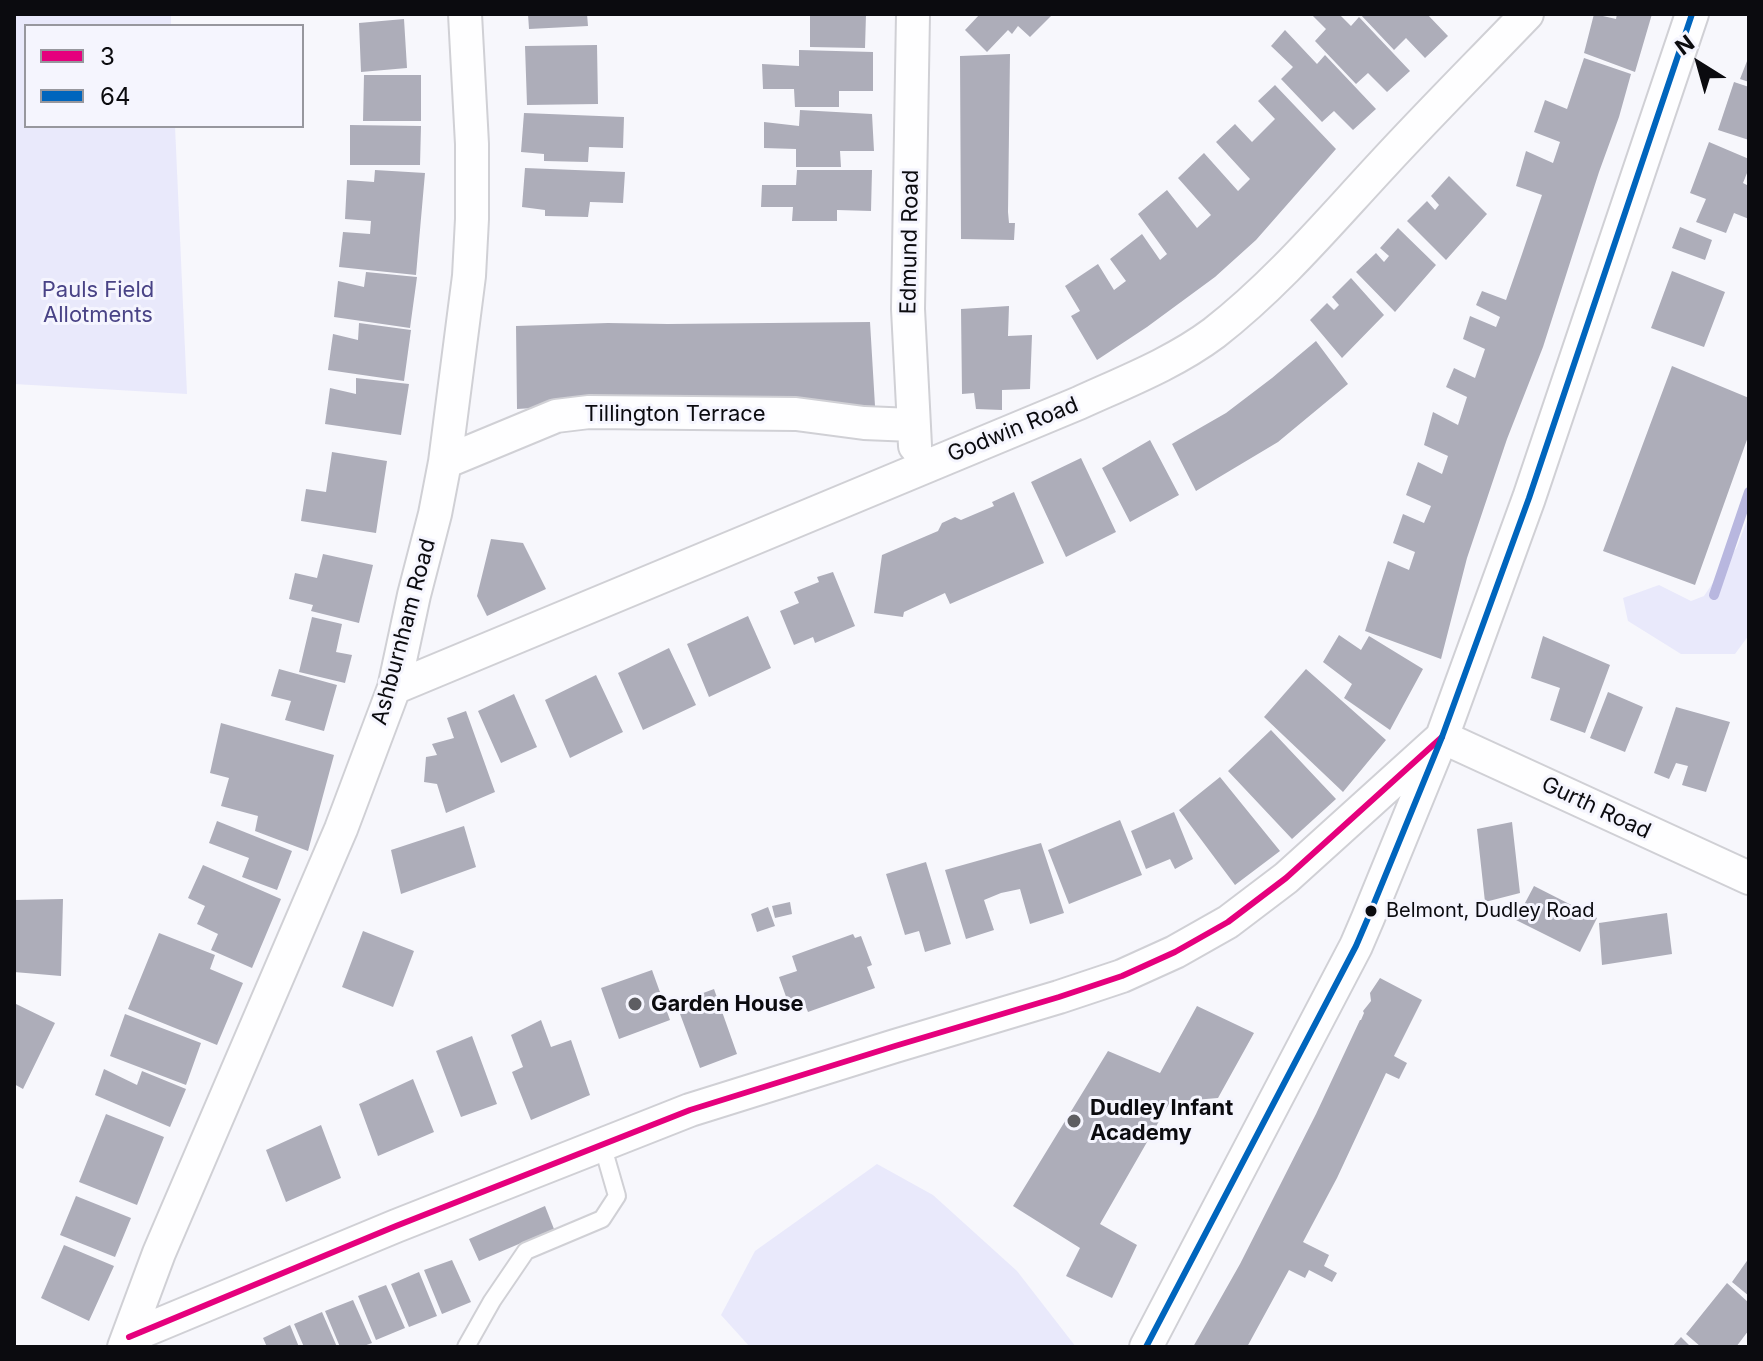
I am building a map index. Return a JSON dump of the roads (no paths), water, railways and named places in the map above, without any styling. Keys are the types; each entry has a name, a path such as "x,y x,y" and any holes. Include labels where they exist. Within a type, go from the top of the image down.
{"street":[{"name":"Ashburnham Road","path":"126,1342 159,1253 341,829 394,688 445,462 469,276 472,144 465,14"},
{"name":"Edmund Road","path":"913,14 908,309 918,469"},
{"name":"Godwin Road","path":"394,688 1163,365 1213,334 1259,294 1527,14"},
{"path":"1146,1347 1356,946 1442,737 1529,498 1692,14"},
{"name":"Tillington Terrace","path":"445,462 556,416 589,412 796,414 864,423 913,425"},
{"path":"126,1342 396,1226 690,1110 1071,993 1122,976 1175,952 1228,922 1286,878 1442,737"},
{"name":"Gurth Road","path":"1442,737 1749,878"}],"lane":[{"path":"466,1347 526,1251 602,1219 610,1208 617,1196 602,1144"}],"waterway":[{"path":"1714,595 1749,492"}],"place":[{"name":"Belmont, Dudley Road","path":"1371,911"},
{"name":"Garden House","path":"635,1004"},
{"name":"Dudley Infant Academy","path":"1074,1121"}],"park label":[{"name":"Pauls Field Allotments","path":"98,302"}]}
